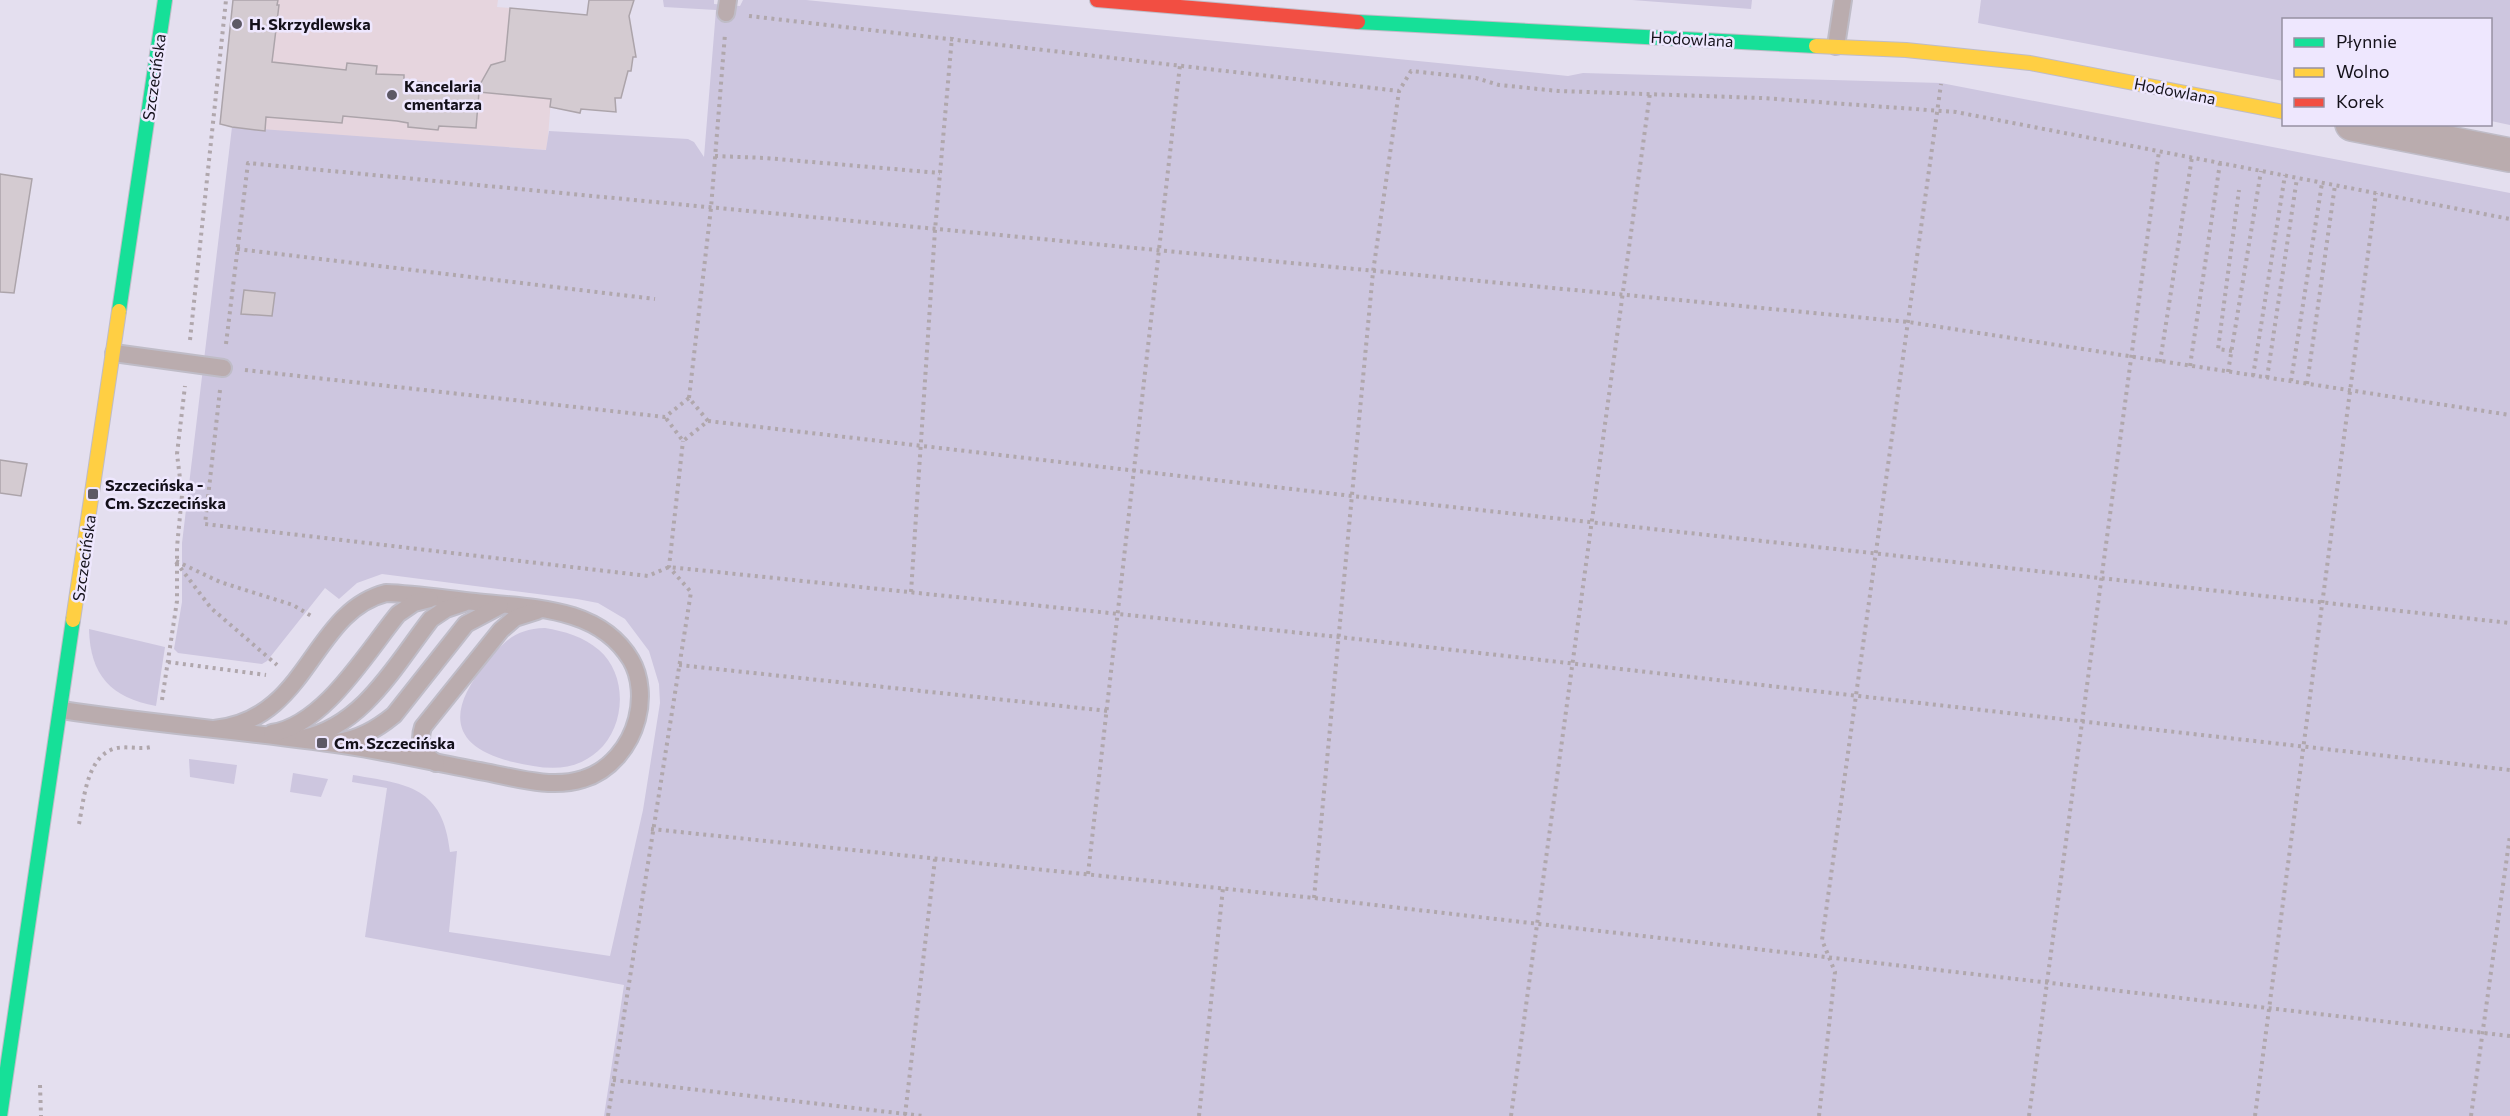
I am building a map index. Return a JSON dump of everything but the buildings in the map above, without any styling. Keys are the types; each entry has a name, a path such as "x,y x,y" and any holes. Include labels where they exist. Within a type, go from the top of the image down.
{"street":[{"name":"Szczecińska","path":"0,1116 62,710 165,0"},
{"name":"Hodowlana","path":"1097,0 1406,26 1836,46 1945,54 2030,63 2282,112"},
{"path":"2363,126 2510,154"}],"lane":[{"path":"1836,46 1843,0"},
{"path":"114,353 223,368"},
{"path":"62,710 322,743 531,781 562,783 584,779 604,768 621,752 634,731 640,709 640,684 633,664 622,645 590,621 509,605 386,593 361,602 352,609 272,707 243,725 214,729"},
{"path":"253,734 290,728 315,713 398,614 414,603 438,598"},
{"path":"287,738 323,732 350,718 431,619 454,605 473,602"},
{"path":"322,743 346,741 371,732 384,724 394,715 466,624 487,611 509,605"},
{"path":"436,763 429,758 421,741 421,733 428,720 506,624 525,614 547,611"}],"path":[{"path":"223,368 664,417 689,398 711,208 727,7 952,37 1399,91"},
{"path":"911,592 935,230 952,37"},
{"path":"1819,1116 1835,972 1822,940 1945,54"},
{"path":"1088,874 1119,614 1132,472 1157,251 1180,65"},
{"path":"1314,898 1373,272 1399,91 1411,70 1476,78 1499,85 1558,91 1650,93 1956,111 2510,219"},
{"path":"1511,1116 1594,522 1650,93"},
{"path":"2029,1116 2159,151"},
{"path":"715,156 940,173"},
{"path":"2160,362 2192,157"},
{"path":"2510,415 1908,322 1624,297 248,163 205,524 648,576 669,567 1119,614 2082,720 2510,770"},
{"path":"2190,366 2220,163"},
{"path":"2228,372 2261,171"},
{"path":"2253,376 2284,175"},
{"path":"2267,378 2297,178"},
{"path":"2291,381 2322,183"},
{"path":"2307,384 2335,185"},
{"path":"2232,351 2217,349 2239,190"},
{"path":"2255,1116 2376,193"},
{"path":"237,249 656,299"},
{"path":"689,398 708,421 1132,472 2100,580 2510,623"},
{"path":"608,1116 651,829 691,592 669,567 683,441 664,417"},
{"path":"683,441 708,421"},
{"path":"278,670 280,667 233,630 211,608 176,561 220,582 294,605 315,618 315,623"},
{"path":"168,662 254,675 271,674"},
{"path":"679,665 1108,711"},
{"path":"77,829 89,777 98,760 114,749 155,747"},
{"path":"651,829 1314,898 1539,926 2510,1036"},
{"path":"2471,1116 2510,835"},
{"path":"905,1115 935,859"},
{"path":"1199,1116 1223,888"},
{"path":"40,1077 41,1116"},
{"path":"613,1080 923,1116"}],"shaded area":[{"path":"249,0 498,0 497,7 510,8 509,95 551,99 547,150 265,131"},
{"path":"663,0 714,0 714,4 740,6 743,0 806,0 1568,76 1583,73 1941,83 2510,193 2510,1116 604,1116 624,985 365,937 387,788 352,782 353,775 406,786 431,801 440,814 450,852 457,851 449,932 610,956 643,810 660,703 659,684 649,651 625,619 598,603 577,599 382,574 357,583 339,599 325,588 267,661 262,664 178,653 174,649 182,602 182,543 232,127 546,150 549,131 688,139 694,142 704,157 716,10 664,7"},
{"path":"1632,0 1752,0 1751,9"},
{"path":"1981,0 2510,0 2510,125 2492,121 2492,18 2282,18 2282,81 1978,23"},
{"path":"545,628 574,635 599,650 608,660 619,686 618,715 607,741 588,758 557,768 513,762 492,755 476,746 466,736 461,724 461,711 465,696 492,656 504,643 518,634"},
{"path":"89,629 165,647 156,706 127,697 106,682 94,659"},
{"path":"189,759 237,765 234,784 190,777"},
{"path":"293,773 328,779 321,797 290,792"}],"traffic: fast":[{"path":"119,311 165,0"},
{"path":"1358,22 1816,46"},
{"path":"0,1116 73,620"}],"traffic: slow":[{"path":"1816,46 1906,50 2030,63 2282,112"},
{"path":"73,620 119,311"}],"traffic: jam":[{"path":"1097,0 1358,22"}],"place":[{"name":"H. Skrzydlewska","path":"237,24"},
{"name":"Kancelaria cmentarza","path":"392,95"},
{"name":"Szczecińska - Cm. Szczecińska","path":"93,494"},
{"name":"Cm. Szczecińska","path":"322,743"}]}
